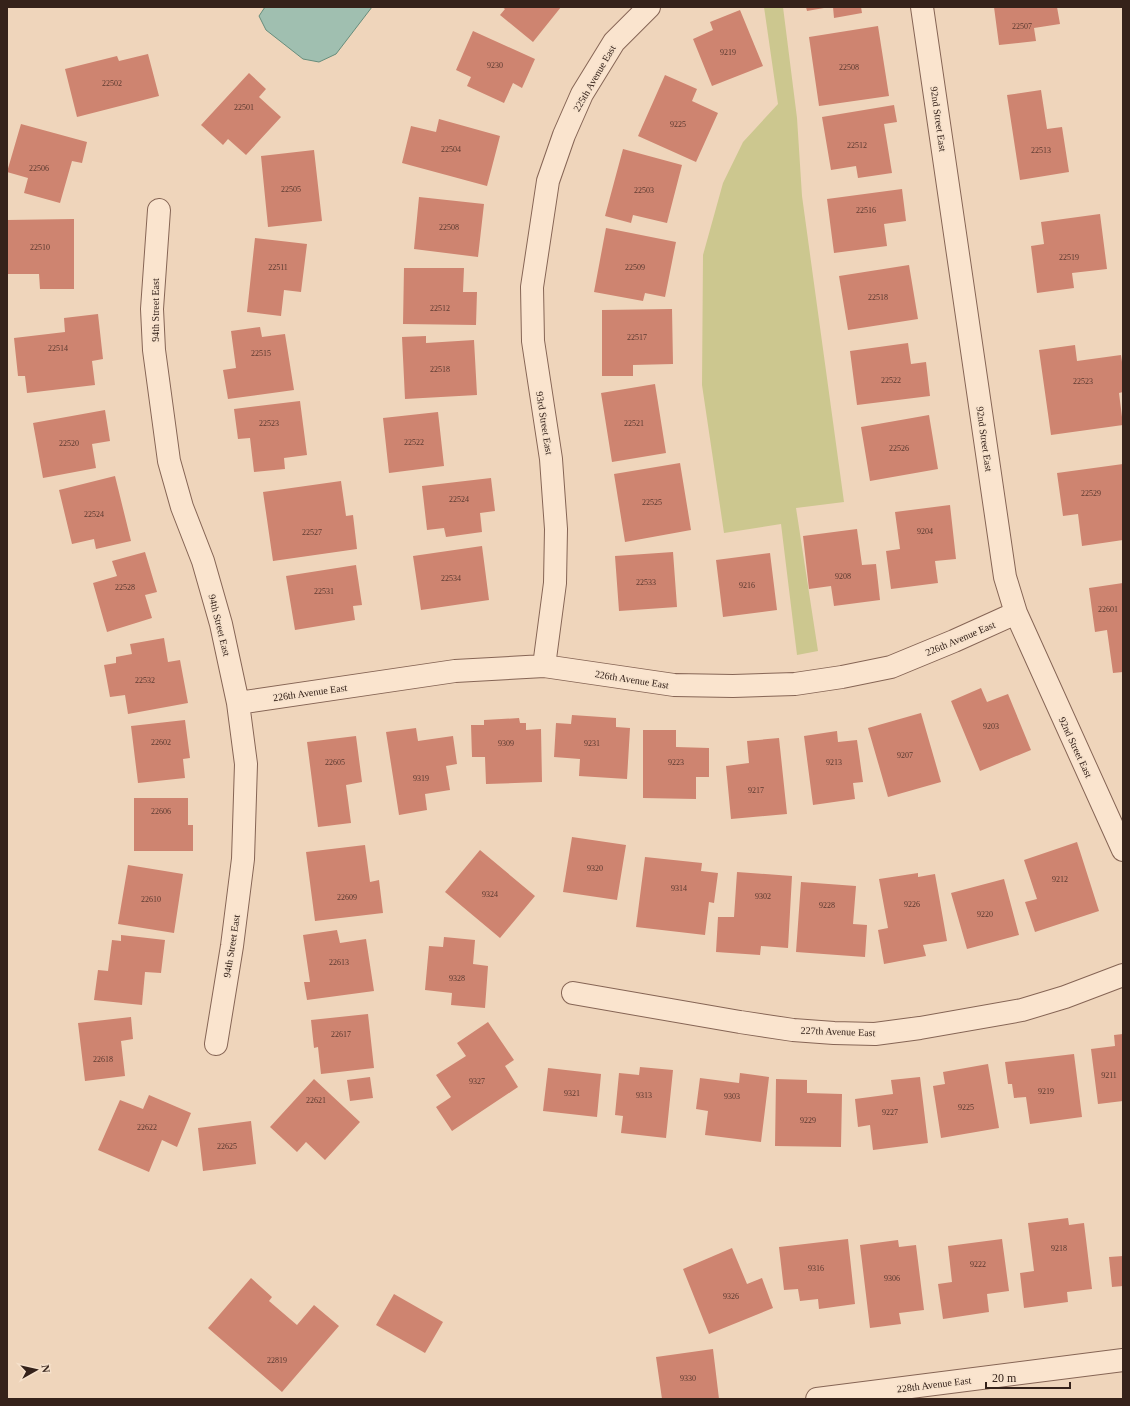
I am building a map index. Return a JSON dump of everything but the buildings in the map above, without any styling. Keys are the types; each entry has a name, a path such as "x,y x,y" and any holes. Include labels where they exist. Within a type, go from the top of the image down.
{"street":[{"name":"225th Avenue East","path":"548,181 564,135 582,94 614,42 648,7"},
{"name":"92nd Street East","path":"922,7 1005,577 1016,613 1123,850"},
{"name":"93rd Street East","path":"544,666 555,583 556,529 551,459 533,341 532,287 548,181"},
{"name":"94th Street East","path":"159,210 152,309 154,350 169,461 182,507 203,561 221,624 238,703 246,764 243,859 232,946 216,1044"},
{"name":"226th Avenue East","path":"238,703 455,671 544,666 674,685 733,686 795,684 842,677 891,666 954,641 1016,613"},
{"name":"227th Avenue East","path":"573,993 786,1029 834,1033 875,1034 920,1028 1022,1010 1064,997 1123,975"},
{"name":"228th Avenue East","path":"817,1399 1123,1360"}],"shaded area":[{"path":"265,7 372,7 336,54 319,62 303,59 266,30 259,16"},
{"path":"764,7 783,7 797,118 802,196 844,502 796,508 818,651 797,655 781,524 724,533 702,385 703,255 723,183 743,142 778,104"}]}
